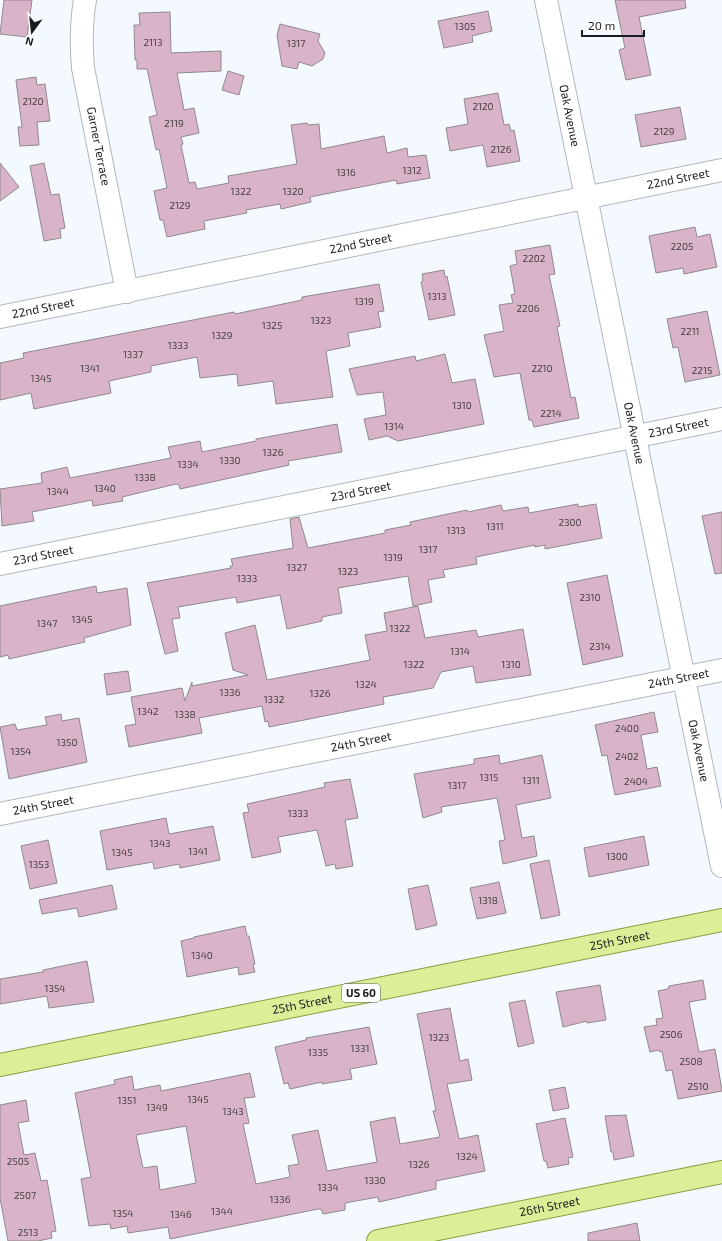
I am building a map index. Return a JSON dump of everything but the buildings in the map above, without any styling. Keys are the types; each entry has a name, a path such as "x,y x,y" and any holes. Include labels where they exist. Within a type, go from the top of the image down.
{"main road":[{"name":"25th Street","path":"0,1065 722,920"},
{"name":"26th Street","path":"378,1241 722,1172"}],"street":[{"name":"Garner Terrace","path":"86,0 82,18 81,43 83,68 126,292"},
{"name":"Oak Avenue","path":"546,0 722,866"},
{"name":"22nd Street","path":"0,317 722,170"},
{"name":"23rd Street","path":"0,564 722,419"},
{"name":"24th Street","path":"0,814 722,670"}]}
